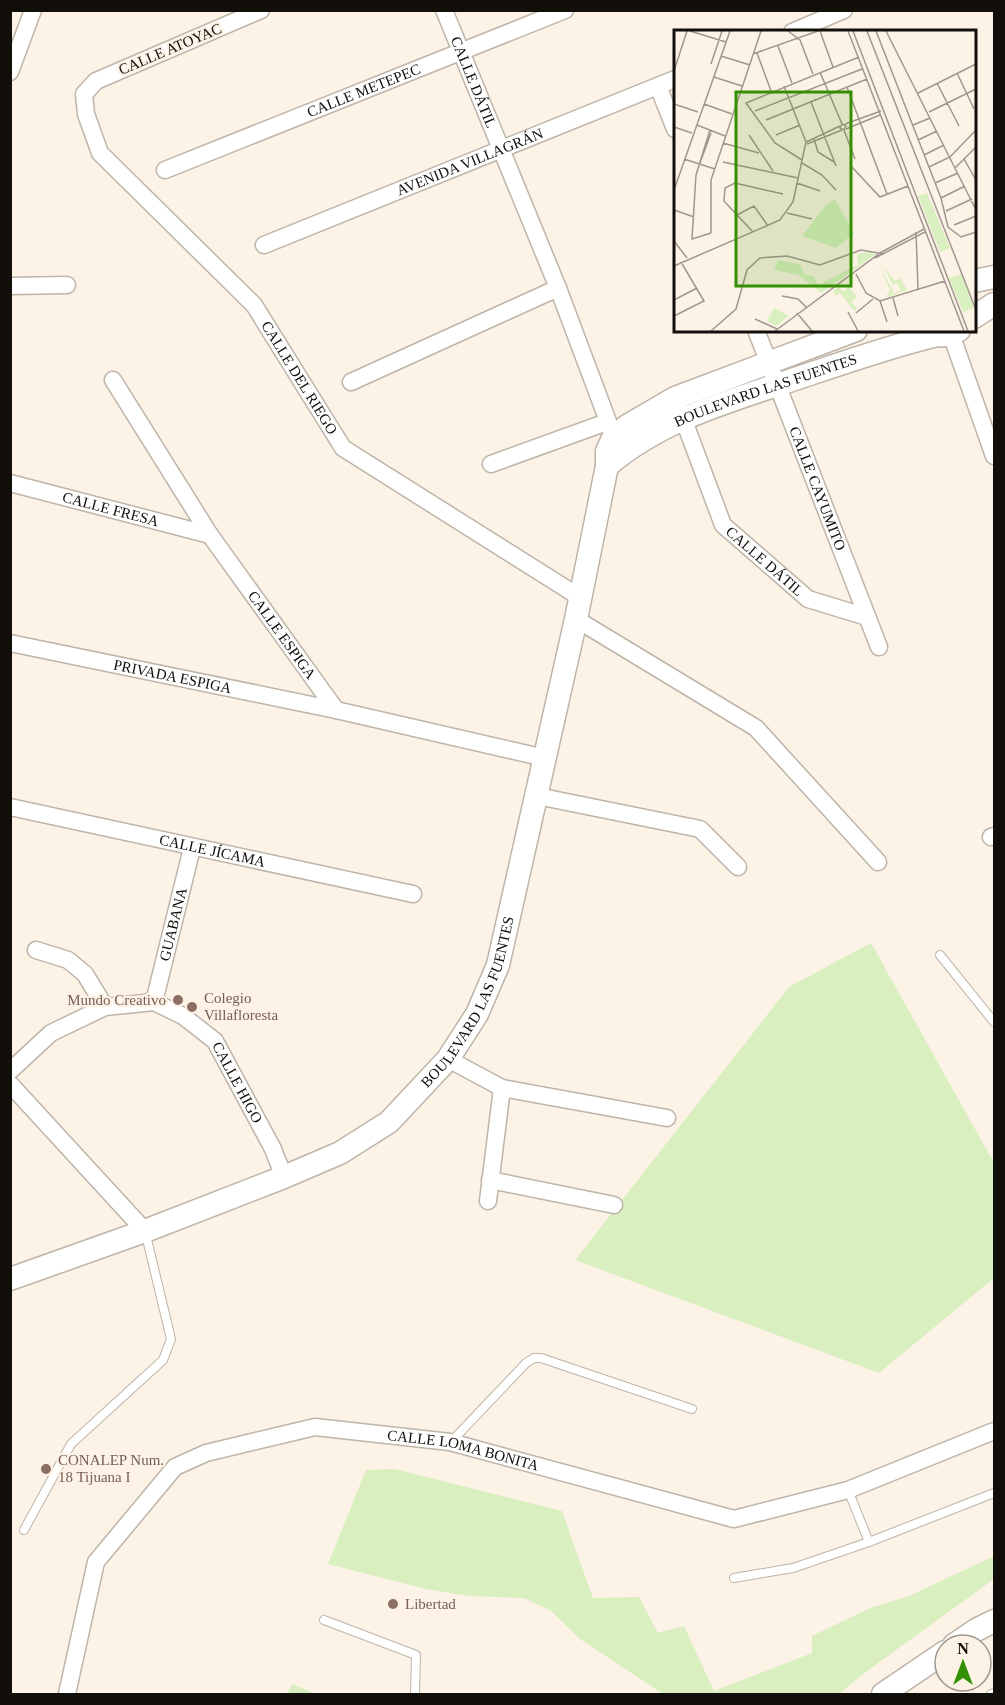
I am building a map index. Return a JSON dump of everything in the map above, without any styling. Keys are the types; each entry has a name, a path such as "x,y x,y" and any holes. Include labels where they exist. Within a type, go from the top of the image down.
{"street":[{"path":"10,72 33,10"},
{"name":"CALLE ATOYAC","path":"84,94 96,81 261,10"},
{"name":"CALLE DÁTIL","path":"444,10 558,288 612,445"},
{"name":"CALLE METEPEC","path":"165,170 565,10"},
{"path":"797,30 844,10"},
{"name":"AVENIDA VILLAGRÁN","path":"264,245 674,79"},
{"path":"658,86 674,126"},
{"name":"CALLE DEL RIEGO","path":"84,94 86,114 100,153 254,305 343,448 756,728 878,862"},
{"path":"975,281 994,278"},
{"path":"10,286 67,285"},
{"path":"351,382 558,288"},
{"path":"975,316 994,304"},
{"name":"CALLE CAYUMITO","path":"757,332 879,647"},
{"name":"BOULEVARD LAS FUENTES","path":"679,408 770,363 851,332"},
{"path":"941,333 994,456"},
{"name":"BOULEVARD LAS FUENTES","path":"10,1279 145,1231 284,1177 340,1153 389,1122 448,1059 477,1014 498,965 578,609 612,445 627,426 679,408 778,385 893,346 941,333"},
{"name":"CALLE ESPIGA","path":"112,380 210,534 336,710"},
{"name":"CALLE DÁTIL","path":"679,408 723,525 808,599 867,617"},
{"path":"491,464 612,445"},
{"name":"CALLE FRESA","path":"10,483 210,534"},
{"name":"PRIVADA ESPIGA","path":"10,643 336,710"},
{"path":"336,710 545,758"},
{"path":"537,796 700,829 738,867"},
{"name":"CALLE JÍCAMA","path":"10,807 413,894"},
{"name":"GUABANA","path":"154,1002 192,848"},
{"path":"36,950 68,960 85,974 105,1006"},
{"path":"10,1071 51,1033 105,1006 154,1002"},
{"name":"CALLE HIGO","path":"154,1002 183,1016 215,1041 273,1149 284,1177"},
{"path":"448,1059 502,1088 667,1118"},
{"path":"10,1084 145,1231"},
{"path":"488,1201 502,1088"},
{"path":"490,1180 614,1205"},
{"name":"CALLE LOMA BONITA","path":"67,1695 96,1562 175,1467 206,1453 315,1427 450,1442 734,1519 848,1490 994,1431"},
{"path":"972,1633 994,1621"},
{"path":"883,1695 933,1660"}],"lane":[{"path":"940,955 994,1022"},
{"path":"24,1530 71,1444 162,1360 171,1339 145,1231"},
{"path":"450,1442 526,1363 534,1358 541,1358 692,1409"},
{"path":"848,1490 869,1542"},
{"path":"734,1578 793,1568 869,1542 994,1493"},
{"path":"324,1620 416,1655 415,1695"}],"green space":[{"path":"871,943 994,1163 994,1278 879,1373 575,1260 789,987"},
{"path":"395,1469 562,1511 593,1598 639,1597 658,1633 684,1626 714,1691 812,1653 812,1636 870,1608 909,1596 994,1556 994,1579 839,1694 663,1694 580,1639 551,1611 524,1598 470,1596 426,1589 328,1564 366,1470"},
{"path":"292,1684 316,1694 287,1694"}],"place":[{"name":"Mundo Creativo","path":"178,1000"},
{"name":"Colegio Villafloresta","path":"192,1007"},
{"name":"CONALEP Num. 18 Tijuana I","path":"46,1469"},
{"name":"Libertad","path":"393,1604"}]}
